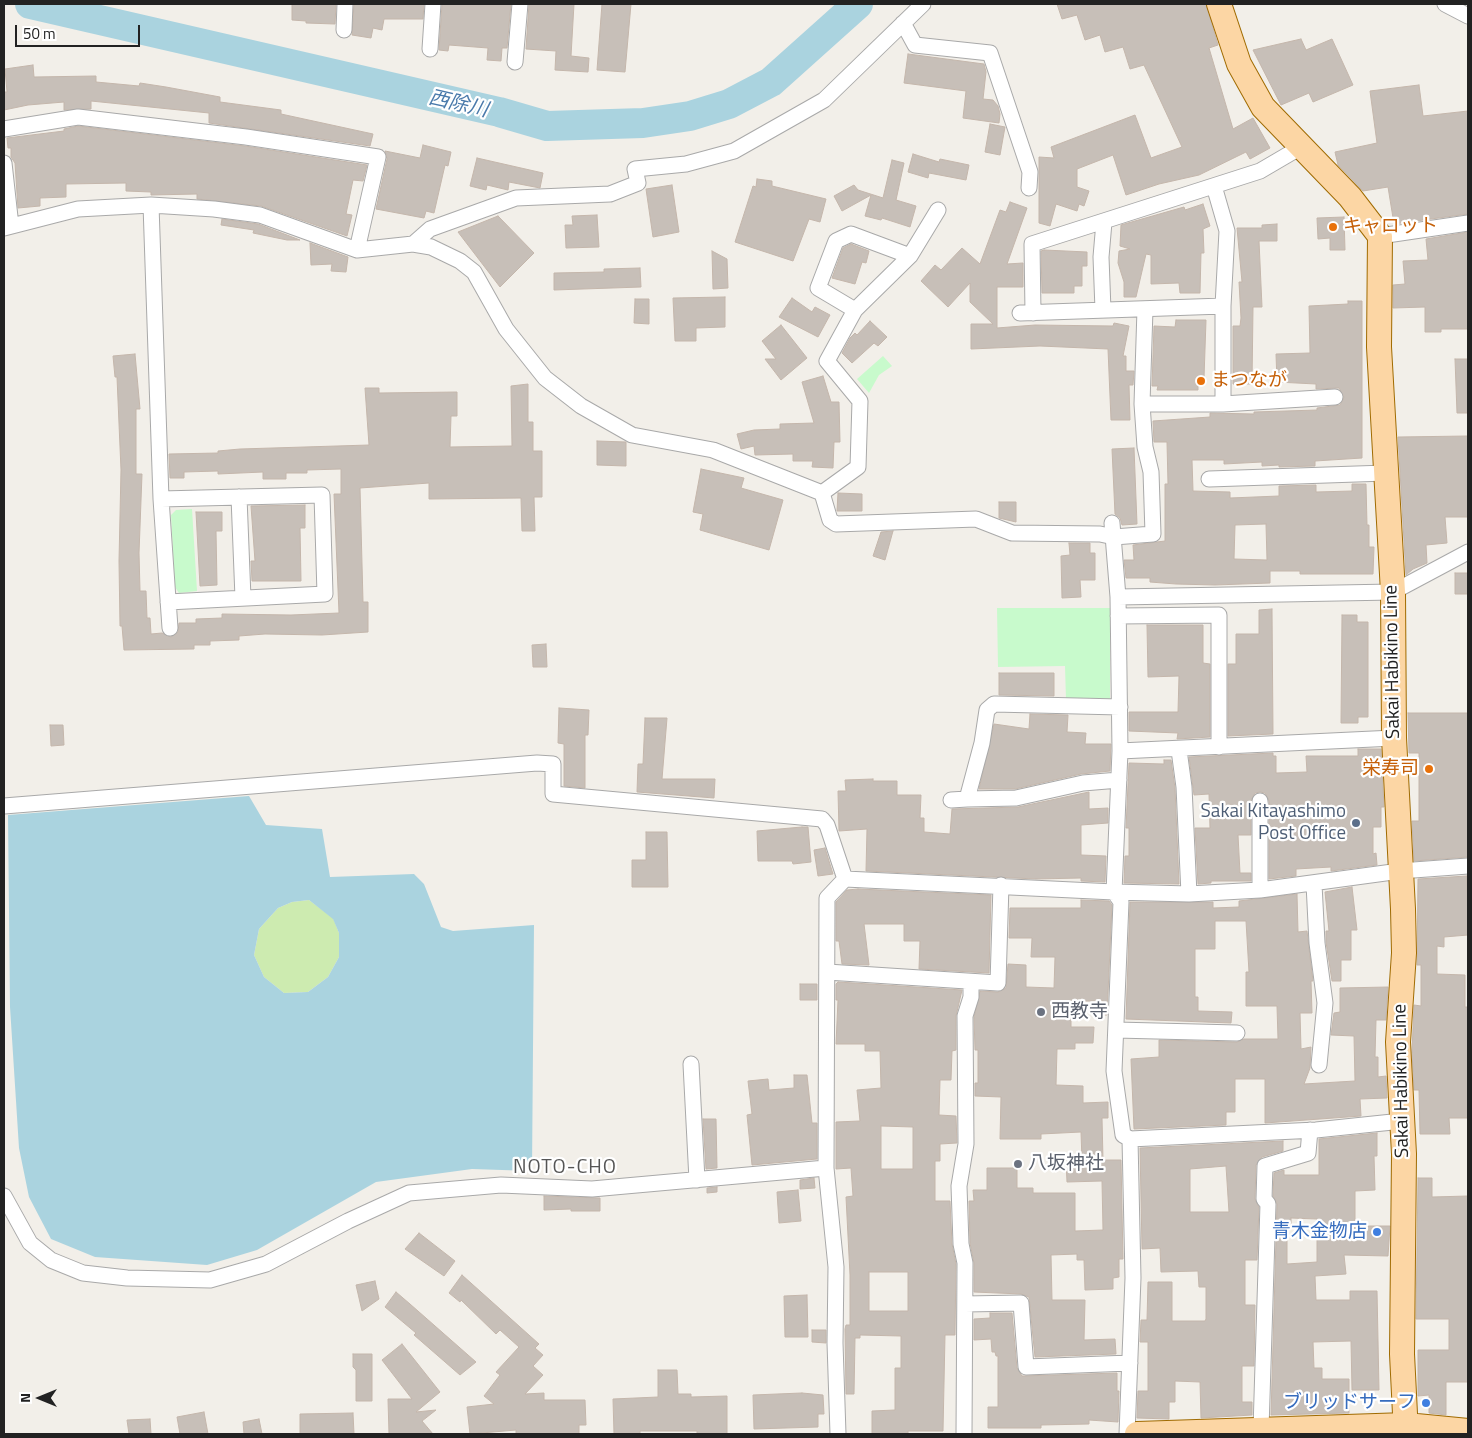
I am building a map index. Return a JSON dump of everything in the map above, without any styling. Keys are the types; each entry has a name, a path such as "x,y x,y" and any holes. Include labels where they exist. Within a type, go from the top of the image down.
{"main road":[{"path":"1219,4 1239,64 1263,107 1350,197 1380,236"},
{"name":"Sakai Habikino Line","path":"1380,236 1378,348 1393,592 1394,738 1404,953 1398,1042 1402,1121 1402,1354 1406,1429"},
{"path":"1137,1434 1406,1429 1468,1432"}],"street":[{"path":"344,4 344,30"},
{"path":"430,49 433,4"},
{"path":"515,62 520,4"},
{"path":"414,244 430,229 516,198 610,194 638,183 635,169 686,164 734,151 824,100 924,4"},
{"path":"1445,4 1468,16"},
{"path":"903,23 915,45 990,53 1030,172 1029,188"},
{"path":"4,129 78,117 246,137 378,157 357,250"},
{"path":"1222,306 1026,313 1032,244 1260,171 1301,147"},
{"path":"4,163 7,227 78,209 151,205 214,209 260,216 357,250 414,244 431,247 460,261 474,272 506,329 545,378 602,420 632,435 713,450 822,493"},
{"path":"1214,186 1227,232 1222,306 1223,404"},
{"path":"151,205 162,499 170,628"},
{"path":"822,493 858,467 860,401 827,361 855,310 910,256 938,210"},
{"path":"1103,310 1101,257 1104,222"},
{"path":"1380,236 1468,223"},
{"path":"855,310 818,288 836,241 851,234 910,256"},
{"path":"822,493 830,520 836,524 976,519 1012,533 1100,534 1113,530 1152,534 1152,472 1145,447 1142,404 1144,309"},
{"path":"1142,404 1223,404 1335,397"},
{"path":"1209,479 1386,473"},
{"path":"162,499 322,495 325,594 168,602"},
{"path":"239,497 243,598"},
{"path":"1113,530 1118,597 1120,708 1114,892 1121,902 1114,1071 1123,1135 1130,1139 1310,1130 1402,1121"},
{"path":"1118,597 1393,592 1468,552"},
{"path":"1118,616 1220,615 1219,747"},
{"path":"967,799 982,743 987,710 994,704 1120,708"},
{"path":"1120,751 1179,750 1394,738"},
{"path":"1179,750 1184,787 1189,894"},
{"path":"4,806 518,764 553,764 553,794 822,819 827,825 845,879"},
{"path":"951,800 1016,798 1083,783 1119,780"},
{"path":"1260,802 1260,890"},
{"path":"838,1434 835,1343 836,1267 826,1168 827,898 845,879 1189,894 1260,890 1400,871 1468,866"},
{"path":"1314,884 1317,943 1325,1003 1318,1065"},
{"path":"827,972 998,983 1001,886"},
{"path":"964,1434 965,1263 961,1244 959,1186 966,1144 965,1016 971,997 971,982"},
{"path":"1116,1030 1237,1033"},
{"path":"691,1064 697,1180"},
{"path":"1271,1431 1268,1204 1264,1199 1265,1166 1308,1153 1310,1130"},
{"path":"1127,1434 1133,1278 1130,1139"},
{"path":"4,1196 30,1243 51,1260 83,1273 127,1278 210,1280 266,1264 348,1221 409,1193 501,1185 592,1189 826,1168"},
{"path":"965,1304 1021,1303 1026,1367 1130,1363"}],"green space":[{"path":"883,356 892,366 879,375 869,393 857,379"},
{"path":"192,509 197,591 179,593 175,587 171,515 176,510"},
{"path":"997,608 1110,608 1110,699 1066,700 1065,666 998,667"},
{"path":"309,900 333,918 339,933 339,957 328,977 308,992 284,993 264,977 254,955 259,929 278,908 292,902"}],"water":[{"path":"249,796 266,825 322,829 330,877 414,874 424,884 441,927 453,931 534,925 532,1171 472,1169 376,1182 257,1250 207,1265 95,1257 51,1239 29,1197 19,1148 10,1007 8,815","holes":["309,900 333,919 339,933 339,957 328,977 308,992 284,993 264,977 254,955 259,929 278,908 292,902"]}],"building":[{"path":"292,4 336,4 335,24 306,23 306,21 292,20"},
{"path":"354,4 424,4 423,19 384,19 382,30 373,28 371,38 352,35"},
{"path":"442,4 511,4 507,48 502,48 501,61 487,60 488,48 449,45 448,51 439,50"},
{"path":"529,4 574,4 571,56 589,58 588,72 555,70 556,51 526,49"},
{"path":"602,4 631,4 625,72 597,70"},
{"path":"1057,4 1206,4 1218,45 1209,48 1233,129 1253,118 1270,148 1250,159 1246,152 1199,175 1159,184 1126,195 1113,155 1077,169 1077,187 1089,191 1084,206 1079,204 1077,211 1056,204 1050,226 1039,223 1039,157 1054,158 1051,147 1135,115 1151,158 1182,147 1144,65 1130,69 1123,47 1105,52 1100,35 1085,40 1077,15 1062,19"},
{"path":"1301,39 1306,50 1332,39 1353,85 1313,102 1309,93 1281,105 1253,50"},
{"path":"908,54 984,64 986,72 983,99 993,100 998,106 1000,114 999,123 963,118 966,91 904,83"},
{"path":"33,65 34,77 96,76 96,82 139,86 140,83 166,87 220,97 220,102 281,110 281,114 373,134 370,146 209,123 209,113 91,101 91,109 64,110 64,102 28,105 4,110 4,92 7,92 5,69"},
{"path":"1419,85 1423,116 1468,111 1468,214 1394,224 1388,187 1363,191 1338,165 1335,152 1377,143 1370,91"},
{"path":"990,124 1005,127 1000,155 985,152"},
{"path":"78,126 245,146 367,165 363,181 353,180 346,214 352,215 347,236 261,206 197,199 197,194 151,195 151,192 126,191 126,183 66,184 66,197 40,198 40,206 18,208 15,163 11,157 11,148 8,148 7,138 64,131 64,129"},
{"path":"423,145 451,152 448,166 445,165 434,213 426,211 424,218 376,209 387,159 385,151 420,158"},
{"path":"913,154 939,162 940,159 969,165 966,180 929,173 928,178 908,172"},
{"path":"477,158 543,173 540,188 509,182 508,190 487,185 486,190 470,186"},
{"path":"892,160 904,163 896,200 916,206 910,227 882,218 881,220 865,216 871,195 842,211 834,196 854,185 858,190 883,198"},
{"path":"757,179 772,181 772,186 826,199 820,222 809,219 793,261 735,242 753,186 756,187"},
{"path":"672,185 679,232 653,237 646,189"},
{"path":"1010,202 1027,208 1007,264 1023,263 1023,287 997,287 997,328 1035,325 1113,326 1114,323 1129,326 1123,356 1126,356 1126,371 1134,371 1133,385 1129,385 1130,420 1111,420 1108,349 1040,346 971,349 971,324 993,324 970,302 970,283 948,307 921,281 935,265 941,270 962,248 980,264 1000,210 1006,212"},
{"path":"1203,204 1210,226 1203,229 1204,253 1201,253 1200,293 1180,293 1179,283 1151,284 1151,255 1146,254 1136,297 1124,297 1124,282 1118,263 1119,251 1130,249 1120,246 1121,225 1184,207 1185,210"},
{"path":"597,215 599,247 566,248 565,225 573,225 572,216"},
{"path":"498,216 534,253 500,287 458,232"},
{"path":"1344,217 1345,250 1330,250 1330,238 1318,239 1317,218"},
{"path":"222,219 258,224 300,240 287,240 253,233 254,230 221,225"},
{"path":"1277,224 1277,241 1259,241 1262,307 1253,307 1252,384 1233,384 1233,326 1240,326 1239,282 1242,282 1237,228 1262,228 1262,225"},
{"path":"1468,232 1468,329 1441,329 1441,332 1425,332 1425,307 1393,308 1393,285 1405,284 1403,261 1428,260 1426,239"},
{"path":"310,243 348,257 346,272 331,271 332,264 311,265"},
{"path":"851,244 869,251 866,263 862,262 855,284 832,278 843,248"},
{"path":"712,251 727,259 728,288 713,289"},
{"path":"1041,251 1087,252 1087,266 1082,266 1082,286 1074,286 1074,293 1042,293"},
{"path":"640,268 641,287 554,290 554,273 604,272 604,269"},
{"path":"725,297 725,327 696,328 696,341 675,341 673,298"},
{"path":"792,298 812,312 815,307 830,315 818,337 779,317"},
{"path":"635,299 649,299 649,324 634,323"},
{"path":"1348,301 1362,301 1362,458 1315,461 1315,466 1279,467 1279,465 1262,466 1262,462 1224,464 1224,460 1192,460 1193,491 1230,492 1230,498 1279,496 1279,486 1316,485 1316,492 1352,491 1352,484 1366,484 1369,547 1374,547 1373,574 1300,574 1300,571 1270,571 1270,583 1215,585 1150,582 1150,578 1126,578 1124,560 1134,560 1133,545 1165,541 1165,484 1168,484 1167,442 1154,442 1153,421 1210,417 1210,413 1254,414 1254,412 1317,410 1317,408 1340,405 1344,397 1339,388 1316,389 1316,384 1277,382 1276,354 1310,353 1309,306 1348,304","holes":["1266,524 1267,560 1234,559 1235,525"]},
{"path":"1176,320 1206,320 1204,378 1198,378 1198,390 1157,390 1158,386 1152,386 1154,326 1175,327"},
{"path":"870,321 887,337 878,346 874,343 852,363 842,353 850,338 855,333 857,335"},
{"path":"781,325 807,358 781,380 765,359 776,359 762,341"},
{"path":"135,354 140,409 136,409 136,474 142,474 139,553 140,591 146,591 147,618 150,618 151,634 162,633 171,637 178,632 179,623 196,623 196,619 222,618 222,614 291,615 339,613 334,494 341,494 341,469 307,470 307,473 286,473 286,479 263,479 263,472 218,474 218,471 184,472 184,478 170,478 169,454 218,453 218,451 240,449 369,445 365,388 379,388 379,393 457,392 457,416 451,416 450,447 512,446 511,386 528,384 528,422 533,422 533,451 542,451 542,497 534,497 535,531 522,531 521,498 429,499 429,483 360,488 363,602 368,602 368,632 322,635 265,634 239,636 239,640 210,641 210,645 194,645 194,649 124,650 122,626 120,626 121,470 117,377 115,377 113,356"},
{"path":"1455,359 1468,359 1468,413 1457,413"},
{"path":"823,376 831,402 839,402 840,442 834,442 833,468 812,467 813,461 793,461 793,454 755,455 754,446 741,449 737,434 754,430 780,429 780,424 814,423 802,382"},
{"path":"1468,436 1468,517 1445,517 1447,543 1426,545 1427,563 1413,569 1406,575 1398,437"},
{"path":"597,441 626,442 626,466 597,465"},
{"path":"1134,448 1137,524 1122,525 1120,518 1115,514 1112,449"},
{"path":"701,469 744,478 741,488 783,500 769,550 700,530 703,514 693,512"},
{"path":"838,493 862,494 862,511 837,511"},
{"path":"999,502 1016,502 1016,522 999,518"},
{"path":"305,505 305,528 300,528 301,581 252,581 251,561 255,561 251,506"},
{"path":"196,512 222,512 222,531 216,531 217,585 200,586"},
{"path":"893,531 885,560 873,556 881,532"},
{"path":"1069,543 1090,543 1090,553 1095,553 1095,580 1080,580 1081,597 1062,598 1061,556 1070,555"},
{"path":"1455,573 1468,573 1468,594 1455,594"},
{"path":"1272,609 1273,734 1228,736 1228,664 1236,664 1236,634 1259,634 1259,610"},
{"path":"1342,615 1357,615 1357,622 1368,622 1368,717 1358,717 1358,723 1341,723"},
{"path":"1147,625 1203,625 1203,663 1210,664 1210,737 1177,739 1178,733 1129,731 1129,712 1178,712 1179,676 1148,677"},
{"path":"546,644 547,667 533,667 532,645"},
{"path":"999,673 1054,673 1054,696 999,695"},
{"path":"559,708 589,710 588,735 585,735 585,788 564,786 564,744 558,743"},
{"path":"1408,713 1468,713 1468,857 1414,861 1412,821 1419,821 1419,753 1409,753"},
{"path":"1030,714 1068,715 1067,732 1086,733 1085,744 1111,744 1110,771 1081,774 1015,789 979,789 994,724 1029,729"},
{"path":"645,718 667,718 662,779 715,779 714,798 637,792 638,764 643,764"},
{"path":"50,725 63,725 64,745 51,746"},
{"path":"1358,749 1381,749 1384,807 1381,807 1381,827 1373,827 1373,854 1376,853 1377,865 1331,871 1331,867 1296,869 1296,876 1269,879 1269,801 1265,793 1260,792 1255,793 1251,801 1251,835 1238,835 1240,873 1251,873 1251,881 1211,881 1211,883 1198,884 1195,828 1210,828 1209,794 1194,795 1189,757 1273,753 1273,756 1276,756 1276,773 1307,772 1306,756 1358,756"},
{"path":"1164,760 1171,760 1175,788 1179,884 1124,883 1125,856 1129,856 1129,828 1126,828 1129,763 1164,764"},
{"path":"873,779 873,781 897,781 897,795 921,795 920,818 924,818 924,832 950,834 952,809 1018,807 1089,792 1089,809 1108,808 1108,823 1081,825 1081,855 1106,856 1105,882 1081,881 1081,878 1036,879 866,871 867,829 839,831 838,791 846,791 845,780"},
{"path":"808,827 811,862 793,864 792,861 758,861 757,831"},
{"path":"646,832 667,832 668,887 632,887 632,860 646,860"},
{"path":"825,848 833,874 818,876 814,850"},
{"path":"1467,876 1468,935 1444,937 1444,947 1437,946 1437,974 1465,975 1465,1007 1468,1007 1468,1118 1449,1118 1450,1134 1420,1134 1419,1090 1414,1090 1412,1052 1414,1005 1421,1006 1421,965 1417,965 1418,879"},
{"path":"1352,887 1357,930 1351,930 1351,960 1341,960 1341,981 1332,981 1326,942 1326,931 1329,931 1325,892"},
{"path":"847,890 991,895 989,973 919,969 920,941 904,941 904,924 864,924 869,965 842,964 839,941 836,941 836,902"},
{"path":"1297,894 1298,932 1307,931 1313,981 1311,981 1312,1013 1300,1013 1301,1049 1311,1047 1310,1068 1304,1084 1355,1081 1354,1036 1331,1035 1334,1013 1340,1012 1340,988 1388,987 1386,1020 1376,1020 1375,1057 1378,1057 1378,1077 1386,1076 1387,1098 1360,1099 1361,1116 1265,1123 1265,1079 1235,1079 1235,1112 1226,1112 1226,1125 1134,1129 1131,1059 1159,1057 1159,1040 1237,1042 1244,1039 1278,1039 1277,1006 1246,1006 1246,972 1249,972 1246,921 1215,921 1215,949 1195,949 1195,997 1198,997 1198,1011 1232,1012 1231,1023 1126,1019 1130,902 1213,902 1213,908 1239,907 1239,901"},
{"path":"1081,900 1109,901 1112,905 1107,1015 1103,1015 1103,1001 1071,1001 1071,1027 1094,1027 1093,1043 1075,1043 1075,1049 1057,1049 1056,1085 1083,1086 1083,1103 1108,1102 1108,1118 1102,1118 1103,1160 1121,1160 1123,1259 1119,1259 1119,1277 1113,1278 1113,1289 1085,1290 1084,1260 1077,1260 1077,1254 1051,1255 1052,1300 1085,1300 1084,1340 1115,1339 1116,1354 1035,1357 1029,1297 1021,1294 974,1292 974,1263 970,1243 969,1201 974,1201 973,1190 987,1190 987,1168 1017,1168 1017,1188 1033,1188 1033,1193 1075,1193 1075,1231 1103,1230 1102,1181 1067,1182 1066,1161 1082,1161 1081,1132 1041,1134 1041,1139 1000,1139 1001,1097 975,1096 975,1083 978,1083 978,1050 975,1050 974,1017 980,991 998,992 1006,988 1008,964 1026,965 1026,987 1054,988 1055,957 1031,957 1032,938 1009,938 1010,908 1081,908"},
{"path":"838,982 962,990 956,1016 956,1050 952,1051 951,1080 940,1080 939,1115 956,1116 957,1143 940,1144 940,1161 935,1161 935,1201 950,1201 952,1244 956,1264 955,1335 945,1335 943,1431 908,1431 908,1434 872,1434 872,1411 895,1410 895,1368 901,1368 901,1336 860,1335 860,1338 855,1338 854,1394 846,1394 845,1329 846,1325 850,1325 850,1275 846,1197 853,1196 851,1168 836,1169 836,1122 860,1121 857,1090 881,1088 880,1051 865,1051 865,1044 836,1044 838,1000 836,1000 836,984","holes":["881,1126 913,1127 913,1169 881,1169","869,1272 908,1272 908,1311 869,1311"]},
{"path":"800,984 817,984 817,1000 800,1000"},
{"path":"794,1075 807,1075 812,1123 817,1123 817,1159 752,1165 747,1115 752,1114 748,1081 768,1079 769,1090 794,1088"},
{"path":"703,1119 716,1119 717,1168 706,1169"},
{"path":"1377,1133 1377,1156 1374,1156 1375,1190 1355,1191 1355,1226 1390,1226 1388,1256 1344,1255 1346,1274 1315,1276 1316,1300 1350,1300 1350,1291 1377,1291 1379,1390 1352,1390 1351,1341 1313,1342 1314,1368 1322,1368 1322,1379 1349,1379 1349,1413 1271,1415 1277,1204 1273,1196 1274,1173 1284,1170 1284,1175 1319,1175 1319,1139","holes":["1291,1218 1317,1219 1317,1262 1287,1264 1287,1229 1291,1229"]},
{"path":"1283,1141 1283,1151 1262,1157 1256,1165 1255,1199 1259,1207 1257,1260 1245,1260 1245,1305 1255,1305 1254,1366 1242,1366 1242,1402 1252,1402 1252,1415 1201,1418 1200,1382 1175,1381 1175,1402 1169,1402 1169,1419 1137,1418 1138,1391 1148,1391 1148,1342 1140,1342 1141,1320 1147,1320 1148,1282 1172,1282 1172,1321 1205,1321 1206,1319 1206,1287 1199,1287 1198,1271 1161,1272 1160,1248 1142,1249 1140,1148","holes":["1226,1166 1229,1212 1190,1212 1190,1169"]},
{"path":"814,1178 815,1188 800,1189 800,1180"},
{"path":"1418,1178 1432,1178 1432,1197 1468,1196 1468,1382 1446,1382 1446,1415 1429,1413 1429,1395 1418,1396 1418,1350 1449,1350 1449,1319 1416,1319"},
{"path":"717,1187 717,1192 707,1193 707,1188"},
{"path":"798,1190 801,1221 779,1223 777,1192"},
{"path":"544,1196 600,1198 600,1211 544,1210"},
{"path":"419,1233 455,1261 444,1276 405,1249"},
{"path":"462,1275 539,1344 535,1348 543,1355 533,1366 543,1375 525,1394 544,1393 544,1400 585,1400 586,1425 579,1425 579,1434 516,1434 516,1430 470,1434 467,1407 494,1404 484,1396 500,1375 496,1372 519,1347 500,1330 496,1334 461,1300 460,1302 449,1293"},
{"path":"375,1281 379,1299 362,1311 356,1285"},
{"path":"396,1292 476,1362 460,1375 414,1335 416,1333 385,1307"},
{"path":"807,1295 808,1337 785,1337 784,1296"},
{"path":"990,1313 1012,1313 1017,1368 1022,1376 1117,1373 1117,1391 1119,1391 1118,1422 1089,1420 1089,1424 1041,1425 1041,1428 988,1428 988,1407 998,1407 998,1356 996,1356 995,1352 992,1352 991,1339 974,1340 974,1319 990,1318"},
{"path":"812,1330 826,1330 826,1343 812,1342"},
{"path":"402,1344 440,1392 416,1412 436,1410 422,1421 433,1434 389,1434 388,1399 412,1399 382,1360"},
{"path":"353,1354 372,1354 372,1401 356,1401 356,1370 353,1367"},
{"path":"658,1370 677,1370 678,1394 691,1394 691,1397 727,1396 727,1434 697,1434 697,1431 640,1431 640,1434 614,1434 613,1399 658,1397"},
{"path":"802,1393 823,1395 824,1414 818,1414 818,1427 754,1429 753,1395"},
{"path":"204,1412 208,1434 180,1434 177,1417"},
{"path":"353,1413 354,1434 300,1434 300,1414"},
{"path":"150,1419 151,1434 129,1434 127,1420"},
{"path":"259,1419 262,1434 244,1434 243,1422"}],"waterway":[{"name":"西除川","path":"30,4 499,112 547,126 643,123 690,116 729,104 771,82 858,4"}],"place":[{"name":"キャロット","path":"1333,227"},
{"name":"まつなが","path":"1201,381"},
{"name":"栄寿司","path":"1429,769"},
{"name":"Sakai Kitayashimo Post Office","path":"1356,823"},
{"name":"西教寺","path":"1041,1012"},
{"name":"八坂神社","path":"1018,1164"},
{"name":"青木金物店","path":"1377,1232"},
{"name":"ブリッドサーフ","path":"1426,1403"}],"district":[{"name":"NOTO-CHO","path":"565,1168"}]}
